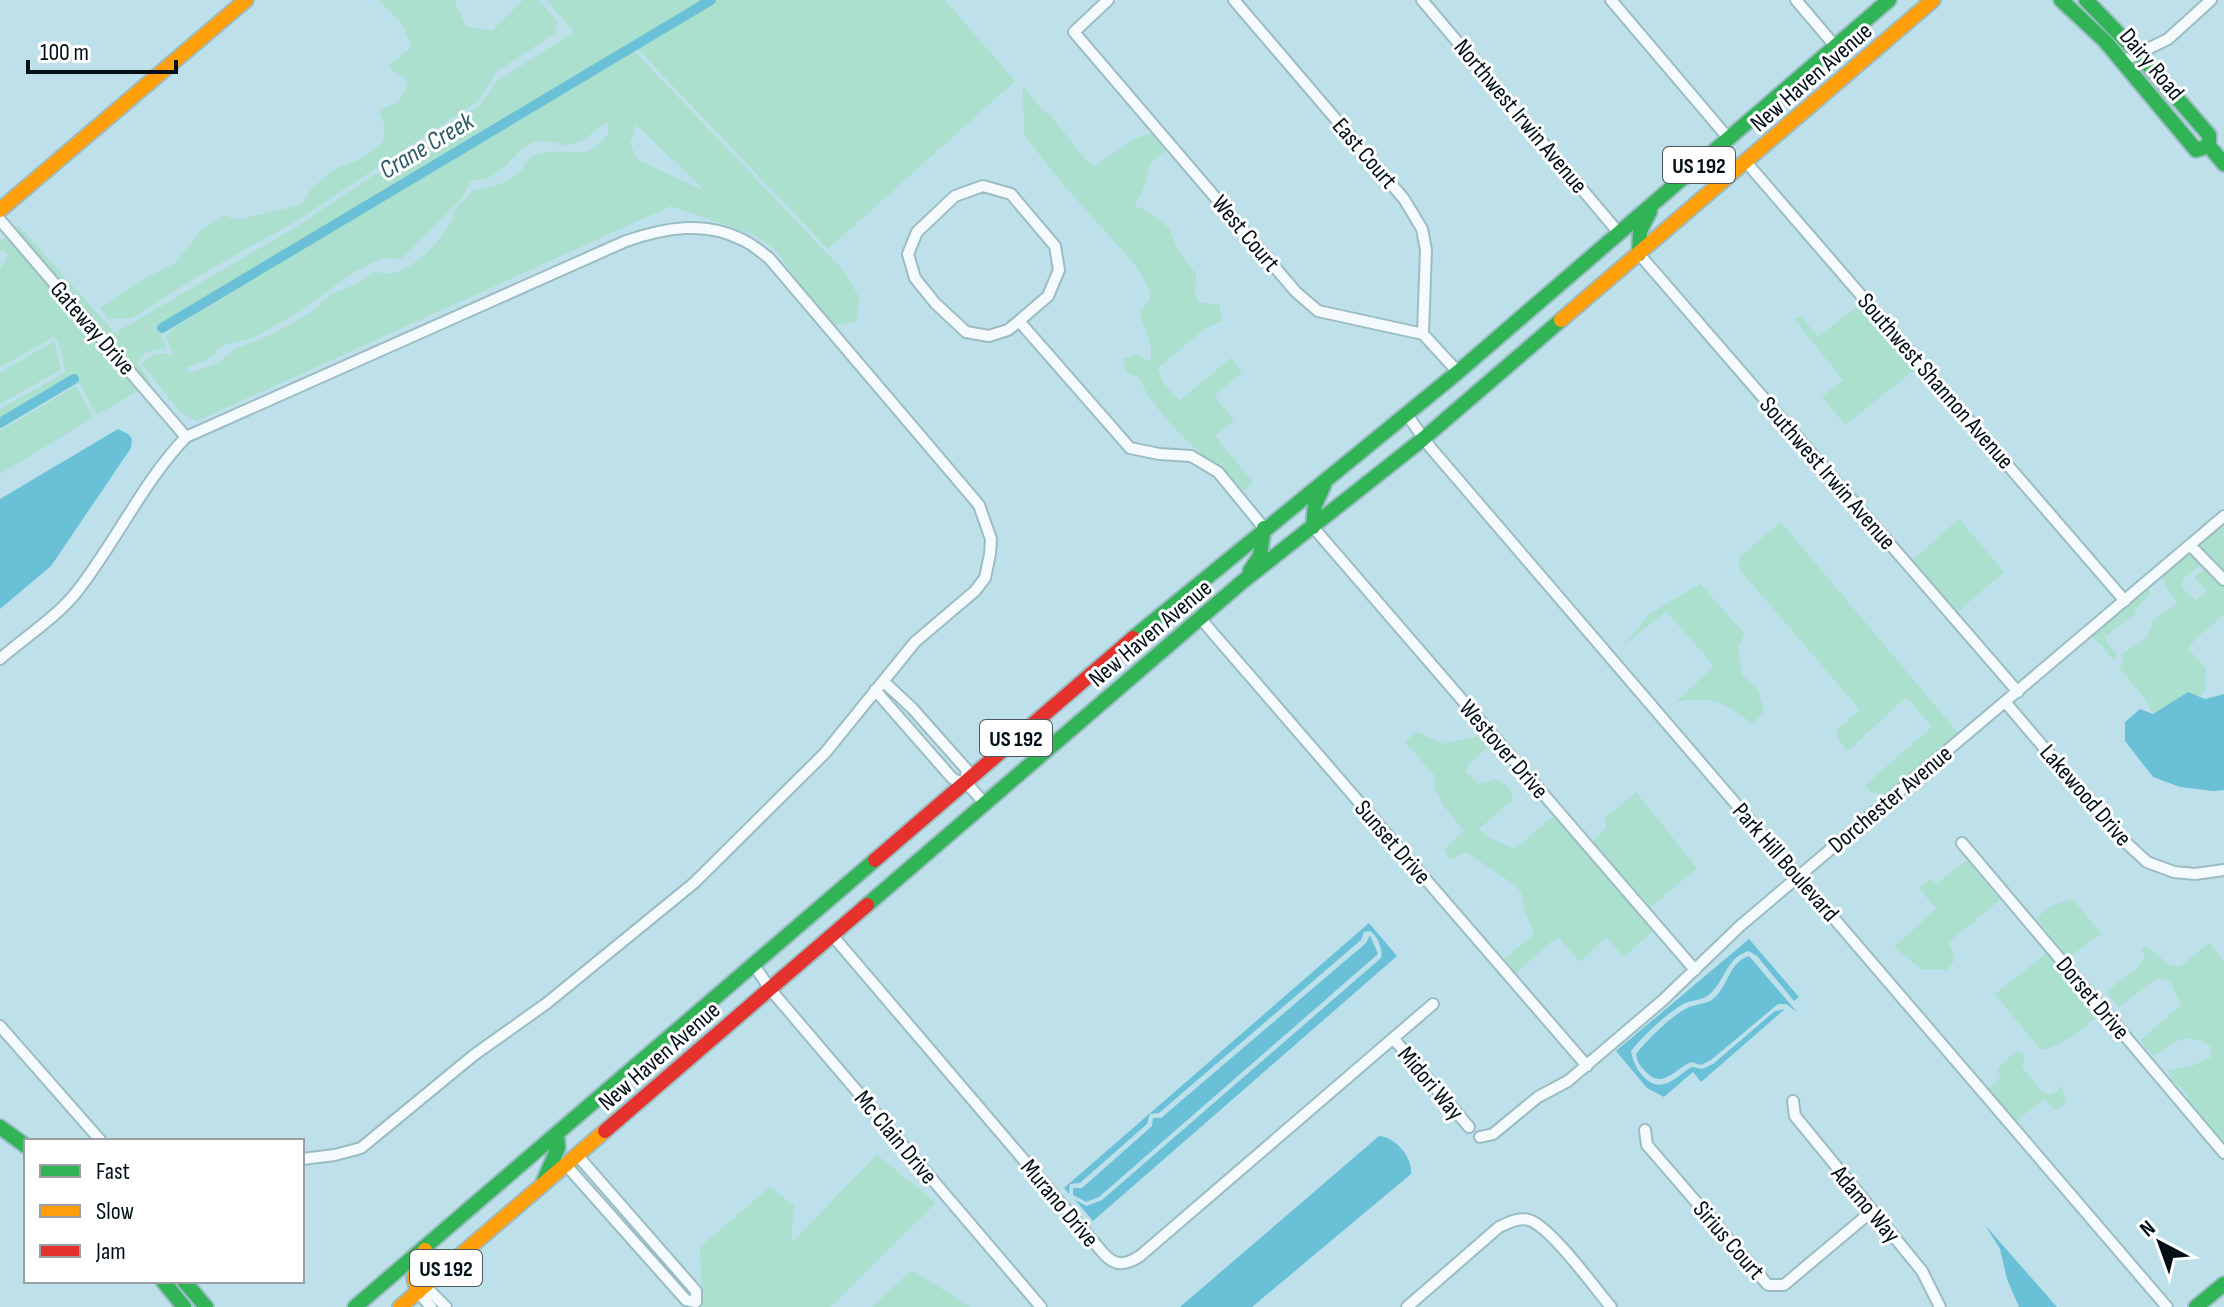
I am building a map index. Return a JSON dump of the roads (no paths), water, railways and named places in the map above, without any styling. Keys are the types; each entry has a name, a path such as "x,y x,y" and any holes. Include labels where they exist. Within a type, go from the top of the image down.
{"main road":[{"path":"0,210 246,0"},
{"name":"New Haven Avenue","path":"355,1307 965,781 1264,528 1458,372 1889,0"},
{"name":"New Haven Avenue","path":"400,1307 1242,582 1423,439 1933,0"},
{"name":"Dairy Road","path":"2061,0 2105,41 2196,150 2209,146"},
{"name":"Dairy Road","path":"2086,0 2209,135 2209,146 2224,164"},
{"path":"1855,68 1851,55 1853,47 1869,16"},
{"path":"1715,189 1728,164 1729,139"},
{"path":"1639,254 1637,241 1640,231 1655,203"},
{"path":"1612,278 1622,252 1623,242 1619,233"},
{"path":"1313,527 1315,501 1329,477"},
{"path":"1242,582 1260,556 1264,528"},
{"path":"572,1160 570,1133 577,1116"},
{"path":"0,1127 24,1145"},
{"path":"539,1189 558,1148 557,1134"},
{"path":"422,1289 414,1284 427,1245"},
{"path":"165,1283 184,1307"},
{"path":"186,1283 206,1307"},
{"path":"2196,1307 2224,1284"}],"street":[{"name":"West Court","path":"1108,0 1074,32 1296,292 1318,311 1423,334"},
{"name":"East Court","path":"1234,0 1404,199 1422,229 1426,250 1423,334"},
{"name":"Northwest Irwin Avenue","path":"1422,0 1619,233"},
{"path":"1611,0 1729,139"},
{"path":"1796,0 1835,46"},
{"path":"2121,62 2168,39 2211,0"},
{"name":"Southwest Shannon Avenue","path":"1746,162 2125,601"},
{"path":"983,186 1011,194 1055,246 1059,270 1048,296 1019,321 1008,330 989,336 966,332 935,303 915,278 908,254 917,232 955,196 983,186"},
{"name":"Gateway Drive","path":"0,220 186,437"},
{"path":"0,659 72,597 128,519 159,468 186,437 626,241 661,229 700,227 742,239 769,258 979,505 991,539 990,564 985,578 975,591 915,642 825,753 694,883 547,1003 430,1089 361,1148 304,1159"},
{"name":"Southwest Irwin Avenue","path":"1639,254 2018,692"},
{"path":"1019,321 1130,448 1191,456 1218,472 1264,528"},
{"path":"1423,334 1458,372"},
{"name":"Park Hill Boulevard","path":"1407,415 1423,439 2167,1307"},
{"name":"Dorchester Avenue","path":"1480,1137 1493,1134 1538,1097 1568,1081 1587,1066 1740,926 2224,516"},
{"name":"Westover Drive","path":"1313,527 1695,970"},
{"path":"2190,545 2224,580"},
{"name":"Sunset Drive","path":"1200,618 1587,1066"},
{"path":"879,686 952,778 965,781 985,804"},
{"path":"879,686 912,708 967,770 965,781"},
{"name":"Lakewood Drive","path":"2006,703 2120,837 2147,862 2184,873 2224,870"},
{"name":"Dorset Drive","path":"1962,843 2224,1153"},
{"name":"Murano Drive","path":"832,935 1110,1261 1119,1264 1140,1256 1433,1004"},
{"name":"Mc Clain Drive","path":"754,965 770,989 1041,1307"},
{"path":"0,1026 99,1139"},
{"name":"Midori Way","path":"1393,1038 1469,1127"},
{"name":"Adamo Way","path":"1793,1101 1795,1116 1922,1271 1940,1307"},
{"name":"Sirius Court","path":"1645,1130 1647,1145 1768,1285 1784,1285 1872,1211"},
{"path":"572,1160 696,1291 696,1302 686,1300 572,1160"},
{"path":"1407,1307 1499,1227 1515,1220 1528,1219 1545,1229 1611,1307"},
{"path":"422,1289 431,1307"},
{"path":"422,1289 446,1307"}],"water":[{"path":"118,429 132,439 131,448 51,566 0,609 0,499"},
{"path":"2188,692 2205,699 2224,694 2224,790 2180,787 2153,777 2125,741 2125,722 2140,709 2153,714"},
{"path":"1369,923 1397,956 1093,1221 1075,1200 1087,1206 1102,1200 1381,958 1379,943 1373,933 1364,932 1361,940 1159,1113 1150,1114 1147,1124 1080,1183 1070,1184 1069,1194 1064,1188"},
{"path":"1370,935 1378,954 1099,1197 1086,1202 1073,1195 1073,1188 1082,1188 1152,1126 1153,1118 1161,1118 1366,943"},
{"path":"1749,939 1799,997 1794,1001 1757,956 1749,951 1742,954 1731,963 1709,995 1676,1009 1631,1051 1642,1075 1658,1085 1671,1081 1692,1067 1702,1069 1713,1064 1775,1011 1785,1009 1701,1082 1693,1072 1664,1097 1647,1088 1616,1051"},
{"path":"1749,956 1797,1012 1786,1004 1778,1004 1701,1065 1691,1062 1663,1079 1657,1079 1645,1071 1636,1054 1653,1035 1689,1007 1713,999 1737,964"},
{"path":"1379,1136 1391,1140 1402,1149 1409,1161 1411,1174 1252,1307 1180,1307"},
{"path":"1985,1225 2057,1307 2019,1307 2007,1279 2000,1249"}],"waterway":[{"name":"Crane Creek","path":"162,328 711,0"},
{"name":"Crane Creek","path":"0,423 74,379"}]}
